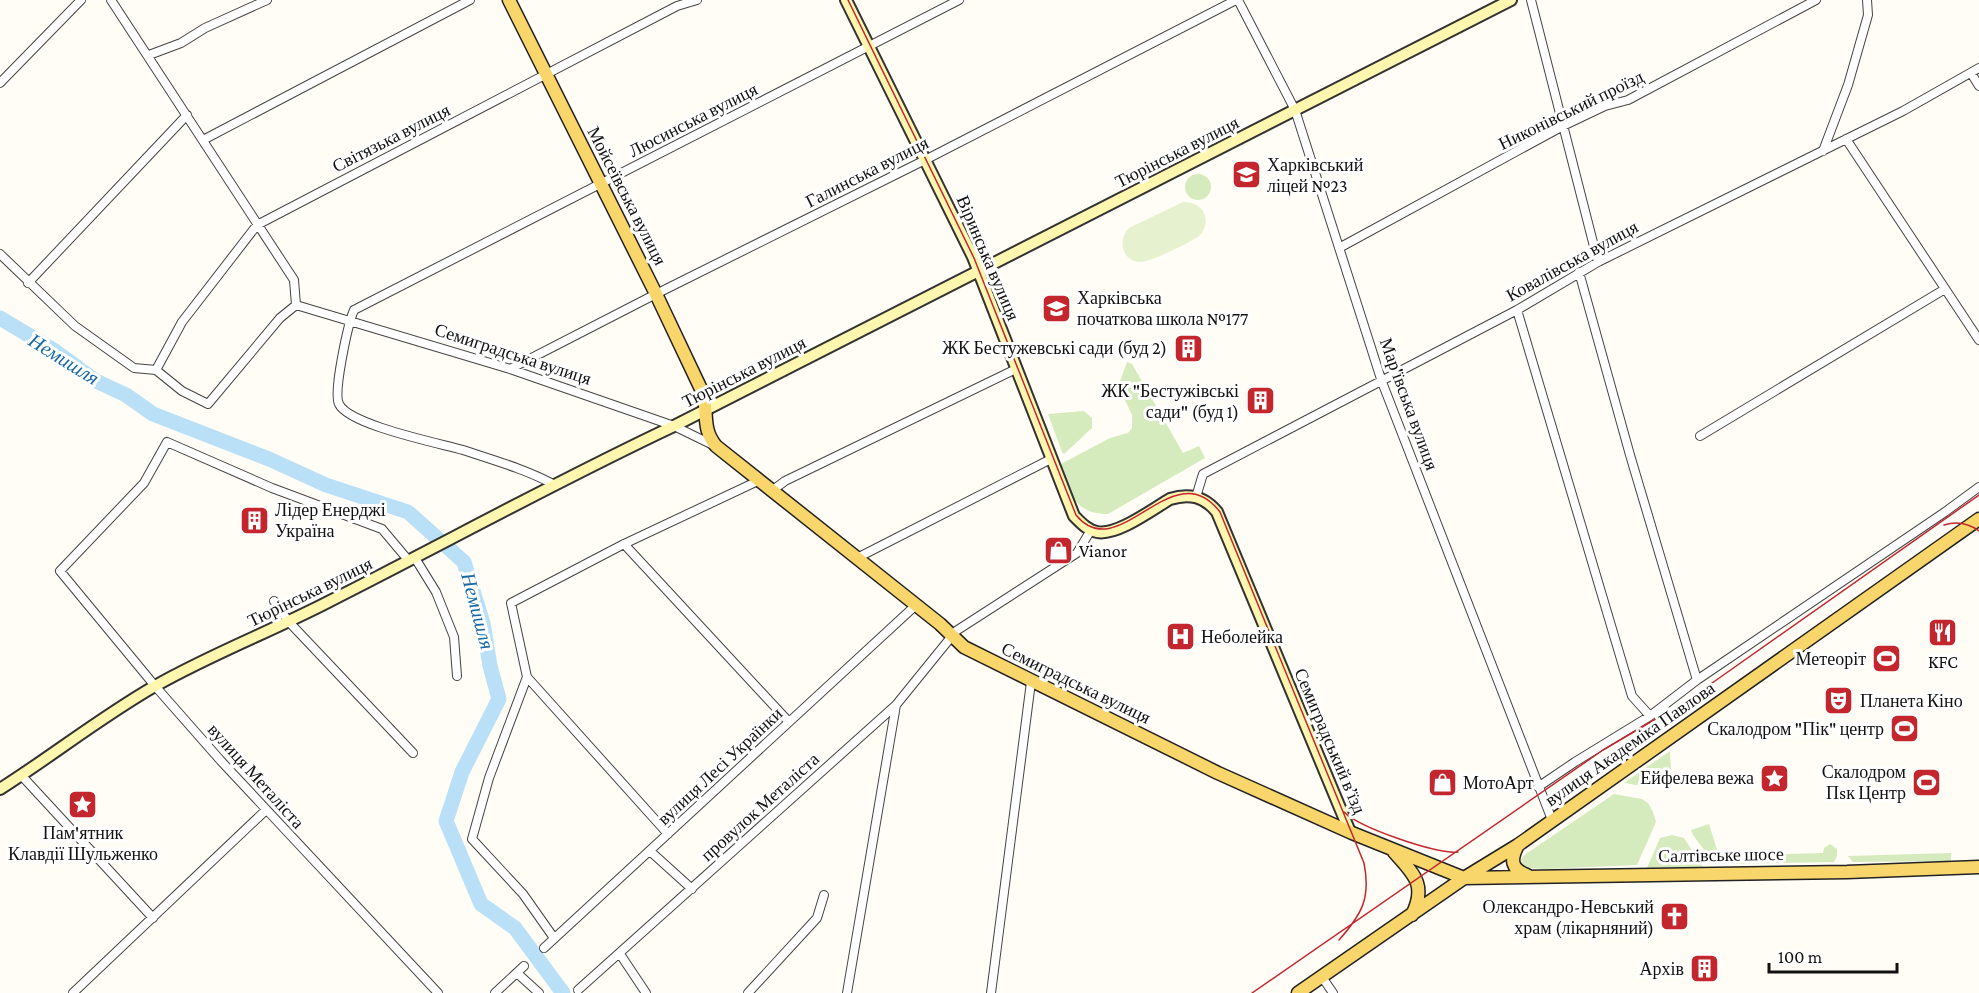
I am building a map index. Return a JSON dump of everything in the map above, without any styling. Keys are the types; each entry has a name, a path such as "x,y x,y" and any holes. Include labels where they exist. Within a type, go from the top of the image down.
{"main road":[{"name":"Мойсеївська вулиця","path":"509,0 656,294 705,399 706,410"},
{"name":"Віринська вулиця","path":"846,0 978,272 1074,516 1091,530"},
{"name":"Тюрінська вулиця","path":"0,789 155,686 416,558 553,484 706,410 1511,0"},
{"path":"706,410 707,433 716,446"},
{"name":"Семиградська вулиця","path":"716,446 940,624 964,647 1218,773 1350,832 1464,878"},
{"path":"1091,530 1114,531 1170,498 1183,495 1196,496"},
{"name":"Семиградський в’їзд","path":"1196,496 1207,501 1218,512 1350,832"},
{"name":"вулиця Академіка Павлова","path":"1298,993 1464,878 1518,845 1979,519"},
{"path":"1518,845 1512,858 1514,867 1531,876"},
{"path":"1391,849 1417,882 1419,897 1412,915"},
{"name":"Салтівське шосе","path":"1464,878 1847,872 1979,867"}],"street":[{"path":"0,83 81,0"},
{"path":"0,254 75,326 134,368 156,370 182,391 208,404 280,318 296,305 294,280 111,0"},
{"path":"148,55 181,43 205,28 267,0"},
{"path":"202,140 470,0"},
{"name":"Світязька вулиця","path":"156,370 182,322 257,225 677,6 697,0"},
{"name":"Люсинська вулиця","path":"350,322 354,310 359,306 959,0"},
{"name":"Мар'ївська вулиця","path":"1237,0 1295,110 1382,382 1552,820"},
{"name":"Галинська вулиця","path":"510,369 1237,0"},
{"path":"1531,0 1598,262"},
{"name":"Никонівський проїзд","path":"1339,248 1563,126 1605,106 1628,100 1816,0"},
{"path":"1823,151 1848,85 1868,15 1867,0"},
{"name":"Ковалівська вулиця","path":"1196,496 1203,474 1517,310 1598,262 1823,151 1979,68"},
{"path":"1971,74 1979,86"},
{"path":"28,283 187,115"},
{"path":"1846,139 1979,340"},
{"path":"1580,272 1630,455 1697,680"},
{"path":"1700,436 1946,289"},
{"name":"Семиградська вулиця","path":"296,305 510,369 674,426 716,446"},
{"path":"1517,310 1632,696 1650,716"},
{"path":"350,322 337,392 339,404 347,414 387,429 537,475 553,484"},
{"path":"773,490 785,481 1016,369"},
{"name":"вулиця Металіста","path":"416,558 382,529 272,488 167,442 144,483 60,571 155,686 266,810 438,993"},
{"path":"857,558 1051,459"},
{"path":"668,834 527,677 511,603 624,544 760,480"},
{"name":"вулиця Академіка Павлова","path":"1538,788 1575,762 1650,716 1697,680 1936,519 1979,487"},
{"path":"951,636 1077,553 1091,530"},
{"path":"624,544 789,722"},
{"path":"416,558 436,592 454,637 457,676"},
{"path":"274,601 289,622 413,753"},
{"name":"вулиця Лесі Українки","path":"544,948 916,605"},
{"name":"провулок Металіста","path":"578,990 896,705 951,636"},
{"path":"527,677 489,778 472,839 522,894 554,938"},
{"path":"991,993 1031,682"},
{"path":"847,993 896,705"},
{"path":"21,776 153,918"},
{"path":"73,993 266,810"},
{"path":"650,851 692,889"},
{"path":"748,993 817,918 824,895"},
{"path":"620,954 646,993"},
{"path":"495,993 524,966"},
{"path":"517,973 539,993"},
{"path":"1322,977 1333,993"}],"green space":[{"path":"1198,174 1207,178 1211,187 1207,196 1198,200 1189,196 1185,187 1189,178"},
{"path":"1183,202 1197,205 1204,213 1206,223 1201,234 1182,246 1153,259 1141,262 1129,258 1123,249 1123,238 1129,228"},
{"path":"1127,362 1132,364 1183,453 1199,446 1205,458 1108,514 1096,513 1080,506 1075,500 1059,465 1110,438 1128,433 1132,428 1132,415 1125,400 1112,400 1111,392 1118,387"},
{"path":"1084,411 1092,418 1092,428 1064,454 1048,414"},
{"path":"1670,751 1671,771 1648,787 1624,783"},
{"name":"Скалодром Пsк Центр","path":"1926,768 1940,787 1928,797 1914,777"},
{"path":"1614,794 1642,799 1648,803 1653,812 1656,822 1637,865 1544,869 1528,868 1522,865 1523,856"},
{"path":"1709,824 1718,853 1723,856 1823,853 1824,848 1830,844 1837,849 1837,856 1834,862 1713,864 1691,830"},
{"path":"1672,835 1684,838 1703,867 1647,868 1660,838"},
{"path":"1951,853 1951,861 1853,862 1848,856"}],"waterway":[{"name":"Немишля","path":"0,318 55,351 96,381 126,395 153,414 269,459 326,485 408,512 464,562 483,623 490,666 499,699 462,772 446,821 481,904 515,928 563,993"}],"tram line":[{"path":"848,0 974,258 1076,515 1093,528 1110,528 1128,521 1165,500 1184,494 1202,497 1220,512 1364,863 1366,886 1363,905 1354,922 1339,940"},
{"path":"1252,993 1603,750 1688,700 1979,495"},
{"path":"1944,525 1962,524 1979,531"},
{"path":"1344,812 1365,825 1399,839 1433,849 1458,852"}],"place":[{"name":"Харківський ліцей №23","path":"1246,175"},
{"name":"Харківська початкова школа №177","path":"1056,308"},
{"name":"ЖК Бестужевські сади (буд 2)","path":"1188,348"},
{"name":"ЖК \"Бестужівські сади\" (буд 1)","path":"1260,401"},
{"name":"Лідер Енерджі Україна","path":"254,520"},
{"name":"Vianor","path":"1058,551"},
{"name":"KFC","path":"1943,633"},
{"name":"Неболейка","path":"1180,637"},
{"name":"Метеоріт","path":"1887,659"},
{"name":"Планета Кіно","path":"1839,701"},
{"name":"Скалодром \"Пік\" центр","path":"1905,729"},
{"name":"Ейфелева вежа","path":"1775,778"},
{"name":"Скалодром Пsк Центр","path":"1927,782"},
{"name":"МотоАрт","path":"1442,783"},
{"name":"Пам'ятник Клавдії Шульженко","path":"83,804"},
{"name":"Олександро-Невський храм (лікарняний)","path":"1675,917"},
{"name":"Архів","path":"1705,969"}]}
